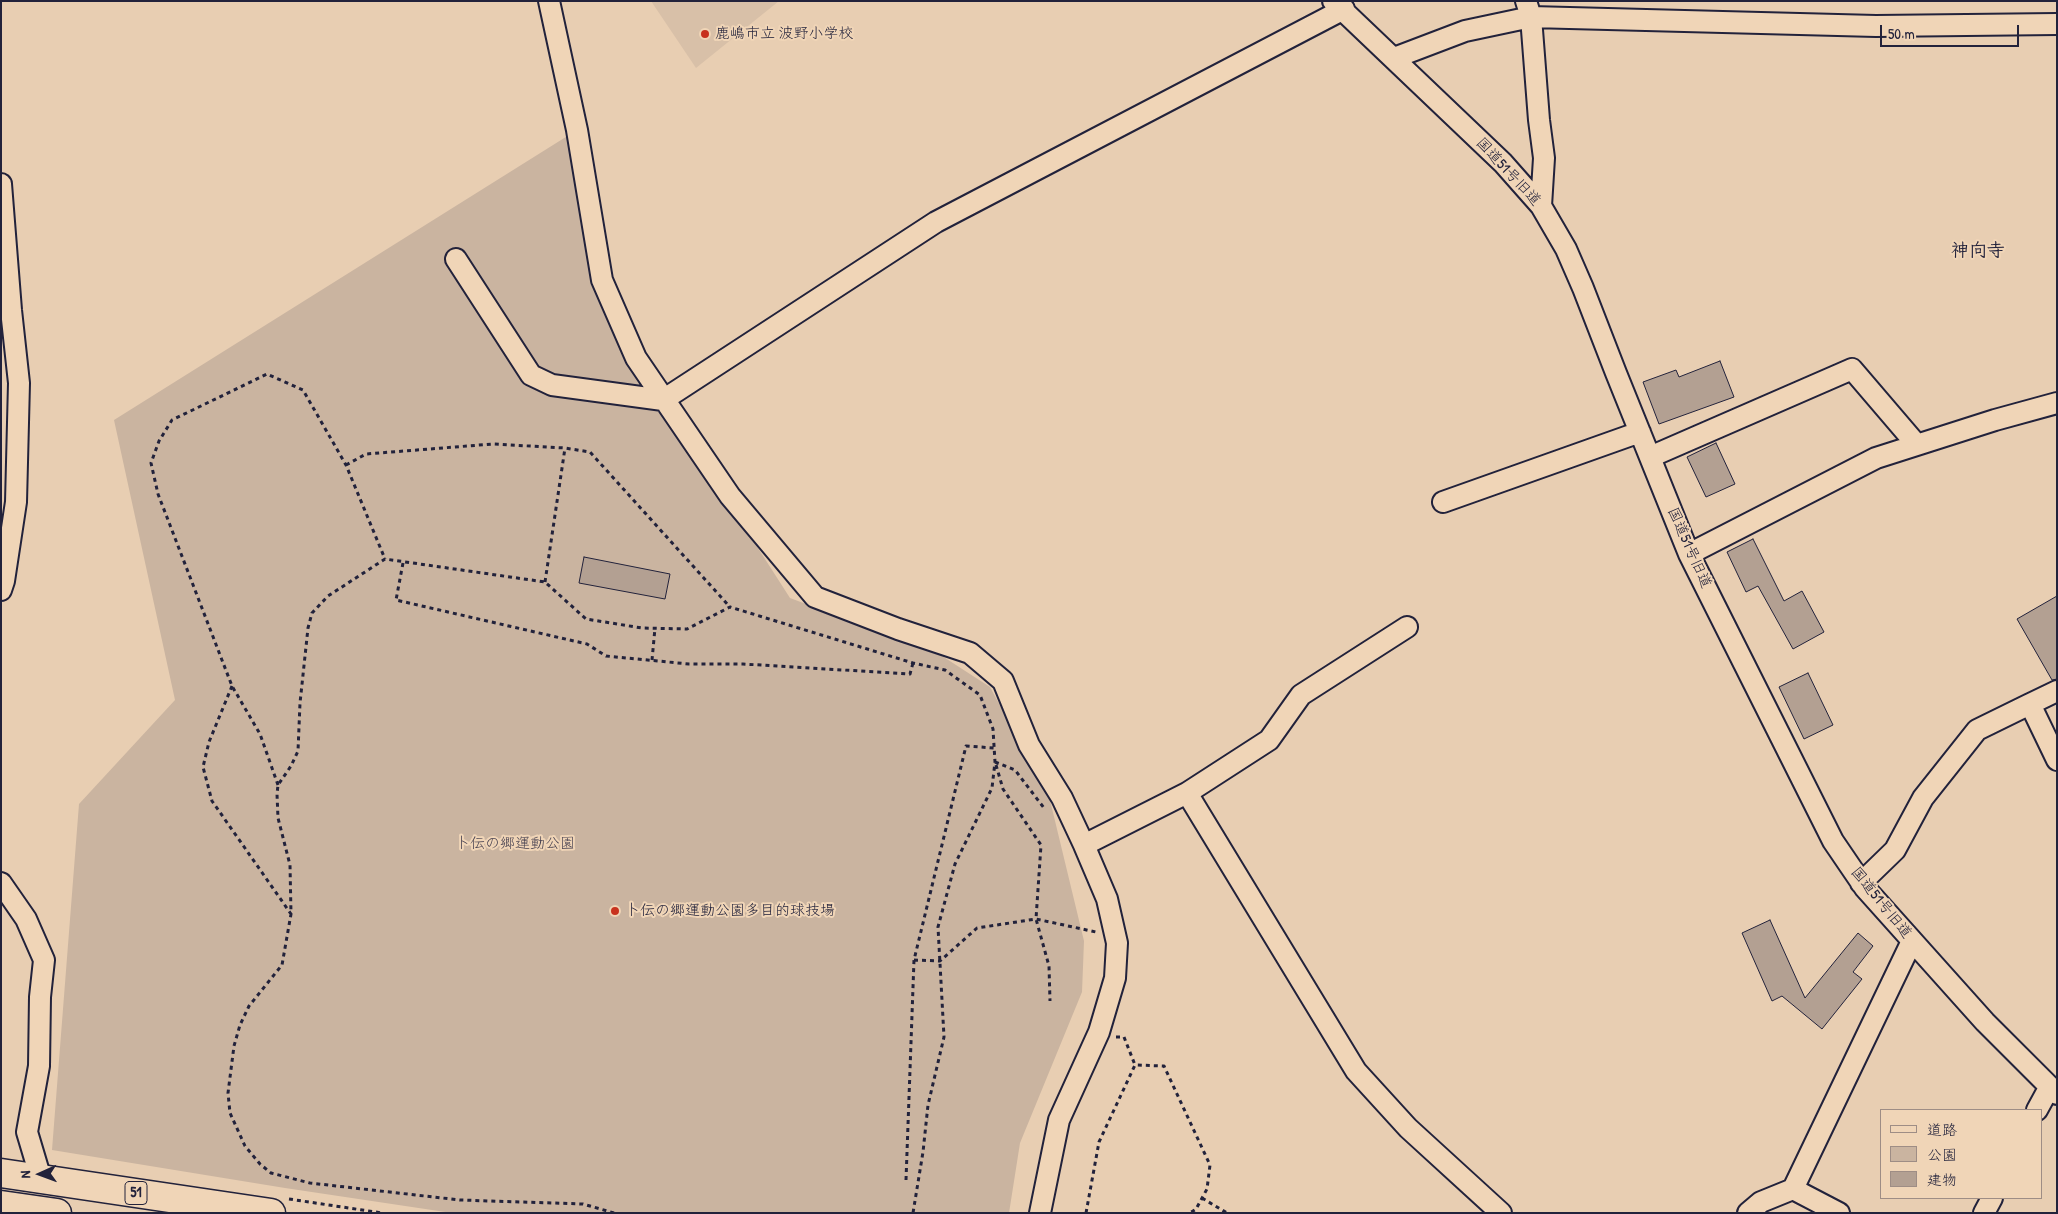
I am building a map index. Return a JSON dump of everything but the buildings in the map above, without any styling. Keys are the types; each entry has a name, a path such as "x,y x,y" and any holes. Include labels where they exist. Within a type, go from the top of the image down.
{"highway":[{"name":"51","path":"1,1173 207,1208 271,1213"},
{"path":"17,1209 57,1213"}],"street":[{"path":"549,1 577,130 602,280 636,358 730,496 815,597 898,629 970,653 1003,681 1029,745 1062,798 1107,899 1117,943 1115,978 1099,1032 1059,1120 1040,1213"},
{"path":"456,259 532,375 552,385 663,400 936,222 1339,5"},
{"name":"国道51号旧道","path":"1339,5 1503,164 1541,206 1566,249 1583,288 1690,554 1828,832 1861,883 1985,1022 2053,1091"},
{"path":"1529,9 1544,158 1541,206"},
{"path":"1394,58 1529,9 1876,26 2057,24"},
{"path":"1,184 19,384 4,581 1,590"},
{"path":"1650,457 1852,369 1917,445"},
{"path":"1690,554 1876,458 1995,420 2057,403"},
{"path":"1443,502 1640,432"},
{"path":"1084,844 1186,793 1269,740 1301,695 1407,627"},
{"path":"1861,883 1895,850 1923,798 1978,730 2057,691"},
{"path":"2030,704 2057,760"},
{"path":"1186,793 1356,1071 1408,1128 1501,1213"},
{"path":"1,883 26,919 44,960 40,997 39,1066 27,1132 41,1179"},
{"path":"1748,1213 1762,1202 1793,1189 1912,941"},
{"path":"2038,1109 2053,1091"},
{"path":"1793,1189 1839,1213"},
{"path":"1984,1213 1991,1199"}],"path":[{"path":"385,559 346,465 303,390 267,374 172,420 159,441 151,463 158,494 232,686 260,734 278,785 278,818 290,866 291,914 282,965 249,1006 240,1025 234,1046 228,1093 230,1113 245,1146 260,1164 271,1173 310,1183 460,1200 583,1204 614,1213"},
{"path":"346,465 366,454 484,445 565,448 590,452 730,607 913,663 944,670 980,694 993,729 995,762 992,788 955,864 938,927 944,1037 928,1105 923,1152 913,1213"},
{"path":"545,582 565,448"},
{"path":"278,785 291,766 298,751 300,703 308,628 312,613 328,596 385,559 545,582 586,619 655,628 687,628 730,607"},
{"path":"403,563 396,600 587,644 606,656 689,664 743,664 910,674 913,663"},
{"path":"652,660 655,628"},
{"path":"232,686 209,742 202,767 212,801 291,914"},
{"path":"906,1180 914,960 966,746 994,748"},
{"path":"995,762 1015,770 1044,809"},
{"path":"995,762 1003,789 1041,844 1036,919 1049,966 1050,1001"},
{"path":"914,960 940,960 977,928 1036,919 1096,932"},
{"path":"1093,923 1096,941"},
{"path":"1086,1213 1098,1142 1135,1065 1124,1037 1110,1036"},
{"path":"1135,1065 1164,1066 1210,1165 1207,1189 1196,1209 1190,1213"},
{"path":"1202,1198 1227,1213"}],"shaded area":[{"name":"鹿嶋市立 波野小学校","path":"651,1 779,1 696,68"}],"green space":[{"name":"卜伝の郷運動公園","path":"577,130 602,280 636,358 790,598 939,654 990,687 1049,796 1084,941 1082,992 1020,1143 1009,1213 452,1213 52,1150 79,804 175,700 114,420"}],"place":[{"name":"鹿嶋市立 波野小学校","path":"705,34"},
{"name":"卜伝の郷運動公園多目的球技場","path":"615,911"}],"district":[{"name":"神向寺","path":"1978,251"}]}
